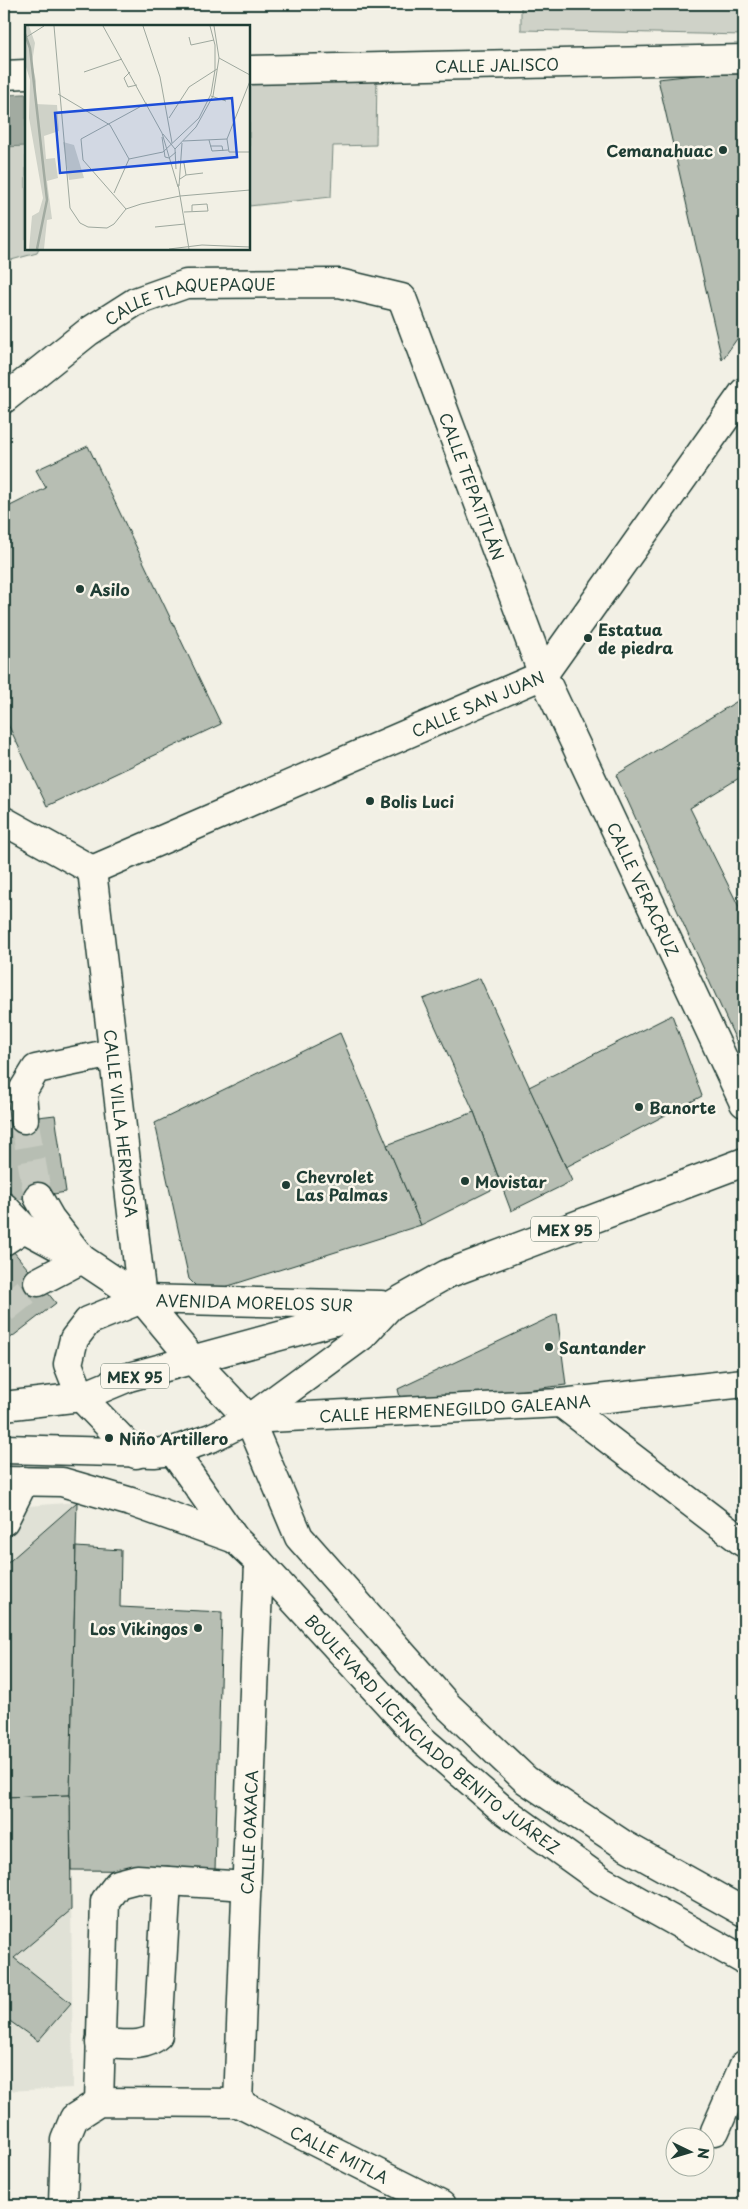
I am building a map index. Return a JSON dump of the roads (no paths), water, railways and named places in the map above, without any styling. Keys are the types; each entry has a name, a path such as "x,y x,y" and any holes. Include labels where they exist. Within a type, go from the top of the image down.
{"street":[{"name":"CALLE JALISCO","path":"250,70 744,59"},
{"path":"4,75 25,74"},
{"name":"CALLE TLAQUEPAQUE","path":"4,399 88,332 135,302 186,284 340,283 402,298"},
{"name":"CALLE TEPATITLÁN","path":"402,298 543,675"},
{"name":"CALLE SAN JUAN","path":"92,870 543,675 744,392"},
{"name":"CALLE VERACRUZ","path":"543,675 744,1103"},
{"path":"4,821 92,870"},
{"name":"CALLE VILLA HERMOSA","path":"92,870 142,1299"},
{"path":"4,1086 36,1068 112,1053"},
{"path":"24,1119 22,1092 36,1068"},
{"name":"MEX 95","path":"390,1306 447,1274 744,1162"},
{"path":"38,1197 50,1218 82,1259"},
{"path":"4,1207 14,1234 82,1259 142,1299 192,1359 249,1419"},
{"path":"38,1282 82,1259"},
{"name":"AVENIDA MORELOS SUR","path":"136,1454 81,1398 68,1364 74,1339 88,1321 142,1299 390,1306"},
{"name":"AVENIDA MORELOS SUR","path":"4,1406 81,1398 129,1377 390,1306"},
{"name":"AVENIDA MORELOS SUR","path":"4,1448 136,1454 173,1451 211,1438 249,1419 362,1336 390,1306"},
{"name":"CALLE HERMENEGILDO GALEANA","path":"249,1419 561,1403 744,1383"},
{"path":"561,1403 744,1544"},
{"name":"BOULEVARD LICENCIADO BENITO JUÁREZ","path":"249,1419 299,1537 448,1706 526,1780 624,1845 744,1912"},
{"name":"BOULEVARD LICENCIADO BENITO JUÁREZ","path":"173,1451 234,1539 259,1562 420,1738 502,1808 601,1880 744,1960"},
{"path":"4,1521 14,1481 62,1482 131,1502 234,1539"},
{"name":"CALLE OAXACA","path":"238,2103 259,1562"},
{"path":"99,2102 105,1901 118,1884 137,1880 246,1886"},
{"path":"100,2043 139,2044 151,2042 158,2035 167,1881"},
{"path":"716,2127 744,2065"},
{"path":"64,2205 65,2140 74,2118 99,2102 238,2103"},
{"name":"CALLE MITLA","path":"238,2103 441,2205"}],"tunnel":[{"path":"24,1119 38,1197"},
{"path":"4,1309 38,1282"}],"place":[{"name":"Cemanahuac","path":"723,150"},
{"name":"Asilo","path":"80,589"},
{"name":"Estatua de piedra","path":"588,638"},
{"name":"Bolis Luci","path":"370,801"},
{"name":"Banorte","path":"639,1107"},
{"name":"Movistar","path":"465,1181"},
{"name":"Chevrolet Las Palmas","path":"286,1185"},
{"name":"Santander","path":"549,1347"},
{"name":"Niño Artillero","path":"109,1438"},
{"name":"Los Vikingos","path":"198,1628"}]}
